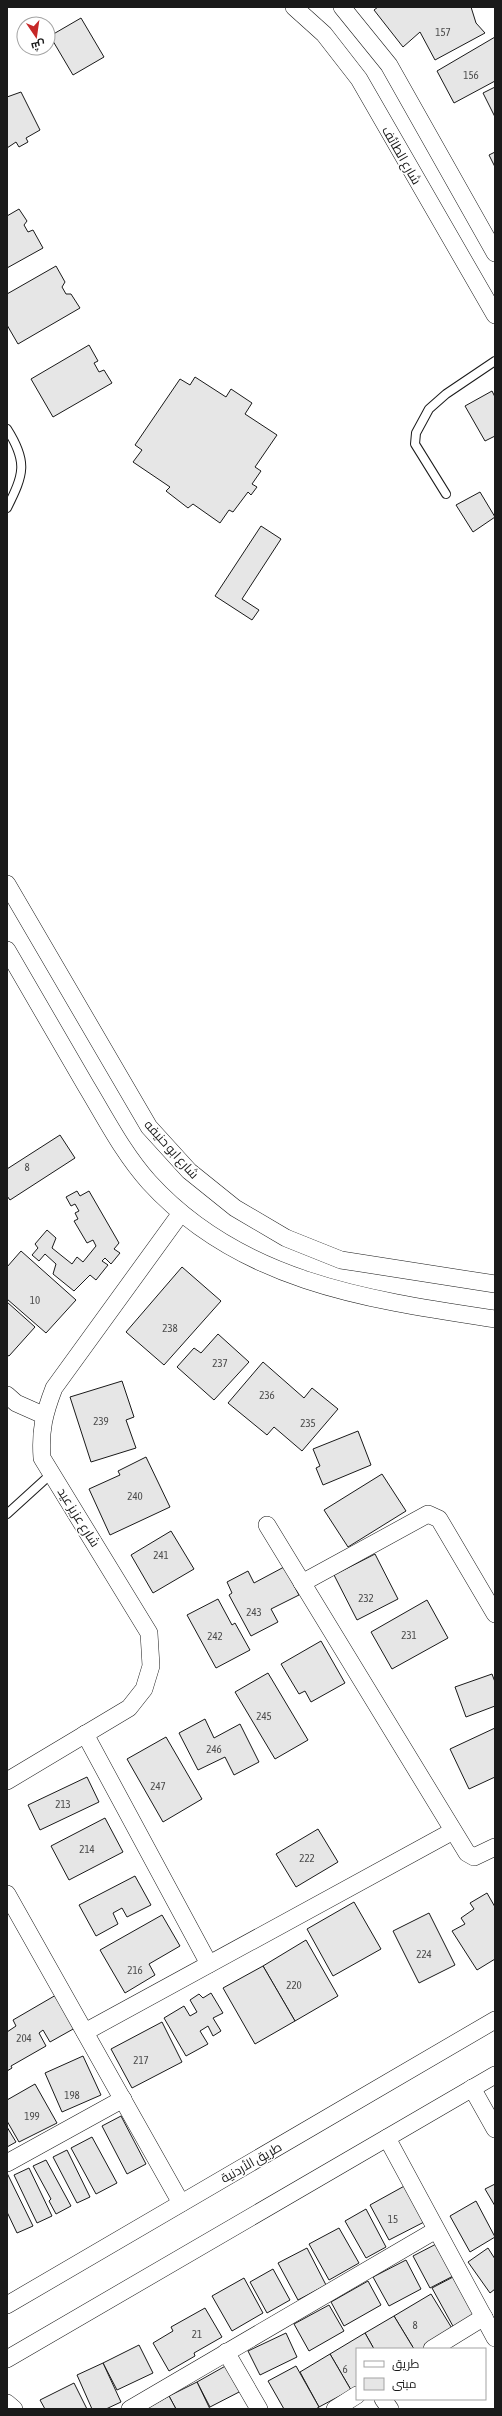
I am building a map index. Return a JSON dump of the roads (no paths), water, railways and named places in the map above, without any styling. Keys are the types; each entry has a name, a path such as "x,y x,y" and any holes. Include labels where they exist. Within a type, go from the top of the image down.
{"street":[{"name":"شارع الطائف","path":"294,7 324,34 359,79 495,315"},
{"path":"342,7 389,65 495,253"},
{"name":"شارع ابو حنيفه","path":"7,884 149,1128 189,1171 235,1208 286,1238 341,1260 495,1284"},
{"path":"7,950 121,1146 149,1182 181,1213 226,1246 276,1270 330,1289 421,1308 495,1318"},
{"name":"شارع عزيز عيد","path":"7,1781 129,1708 144,1689 151,1666 149,1633 42,1458 40,1436 43,1415 54,1388 181,1213"},
{"path":"7,1395 16,1403 43,1415"},
{"path":"302,1583 428,1514 439,1519 495,1614"},
{"path":"267,1525 467,1853 474,1857 495,1847"},
{"path":"84,1734 209,1964"},
{"path":"85,2032 453,1831"},
{"path":"7,1894 181,2203"},
{"name":"طريق الأردنية","path":"7,2304 495,2020"},
{"path":"7,2359 495,2075"},
{"path":"472,2088 495,2129"},
{"path":"7,2163 123,2099"},
{"path":"387,2138 495,2338"},
{"path":"130,2409 436,2230"},
{"path":"434,2348 484,2317"},
{"path":"226,2352 259,2409"},
{"path":"335,2409 356,2397"},
{"path":"384,2400 390,2409"},
{"path":"7,2403 14,2409"}],"lane":[{"path":"446,494 415,444 416,433 429,409 446,394 495,361"},
{"path":"7,429 17,444 23,464 21,477 7,508"},
{"path":"7,1514 51,1474"}]}
